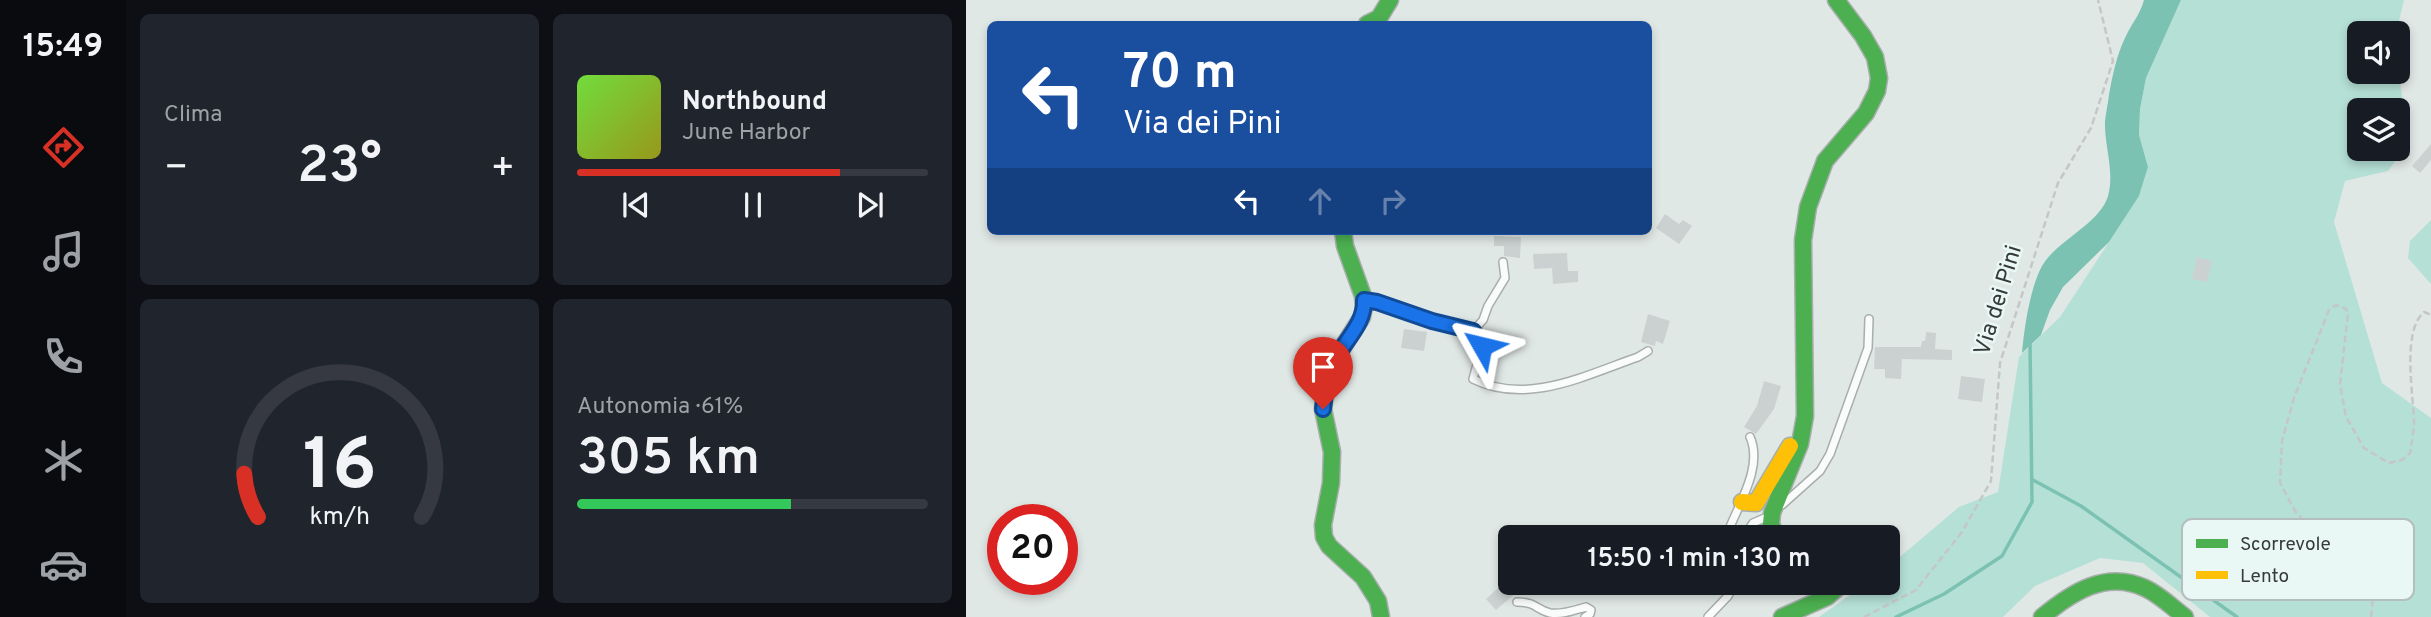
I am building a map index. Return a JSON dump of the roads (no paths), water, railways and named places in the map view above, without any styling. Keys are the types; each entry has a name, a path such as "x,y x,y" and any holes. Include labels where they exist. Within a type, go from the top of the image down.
{"main road":[{"path":"1373,21 1379,18 1390,0"},
{"path":"1771,525 1772,513 1800,444 1805,416 1804,240 1807,211 1816,180 1826,160 1872,107 1880,76 1876,60 1866,41 1836,0"},
{"path":"1344,235 1364,300 1362,317 1336,356 1326,385 1323,409 1332,452 1329,501 1323,525 1324,537 1329,546 1363,577 1378,601 1381,617"},
{"path":"1742,502 1756,503 1790,447 1805,383"},
{"path":"2042,617 2065,597 2087,586 2108,580 2147,588 2185,617"},
{"path":"1782,617 1829,595"}],"lane":[{"path":"1473,331 1483,320 1505,278 1503,262"},
{"path":"1364,300 1473,331 1482,346 1473,379 1489,387 1556,387 1648,351"},
{"path":"1752,525 1772,513 1820,471 1830,454 1868,348 1869,319"},
{"path":"1731,525 1742,502 1755,450 1750,437"},
{"path":"1708,617 1729,595"},
{"path":"1517,602 1530,602 1549,613 1563,613 1586,607 1591,610 1585,617"}],"waterway":[{"path":"1896,617 1944,594 2002,556 2032,502 2030,342"},
{"path":"2033,480 2081,506 2182,578"},
{"path":"2213,600 2237,617"}]}
